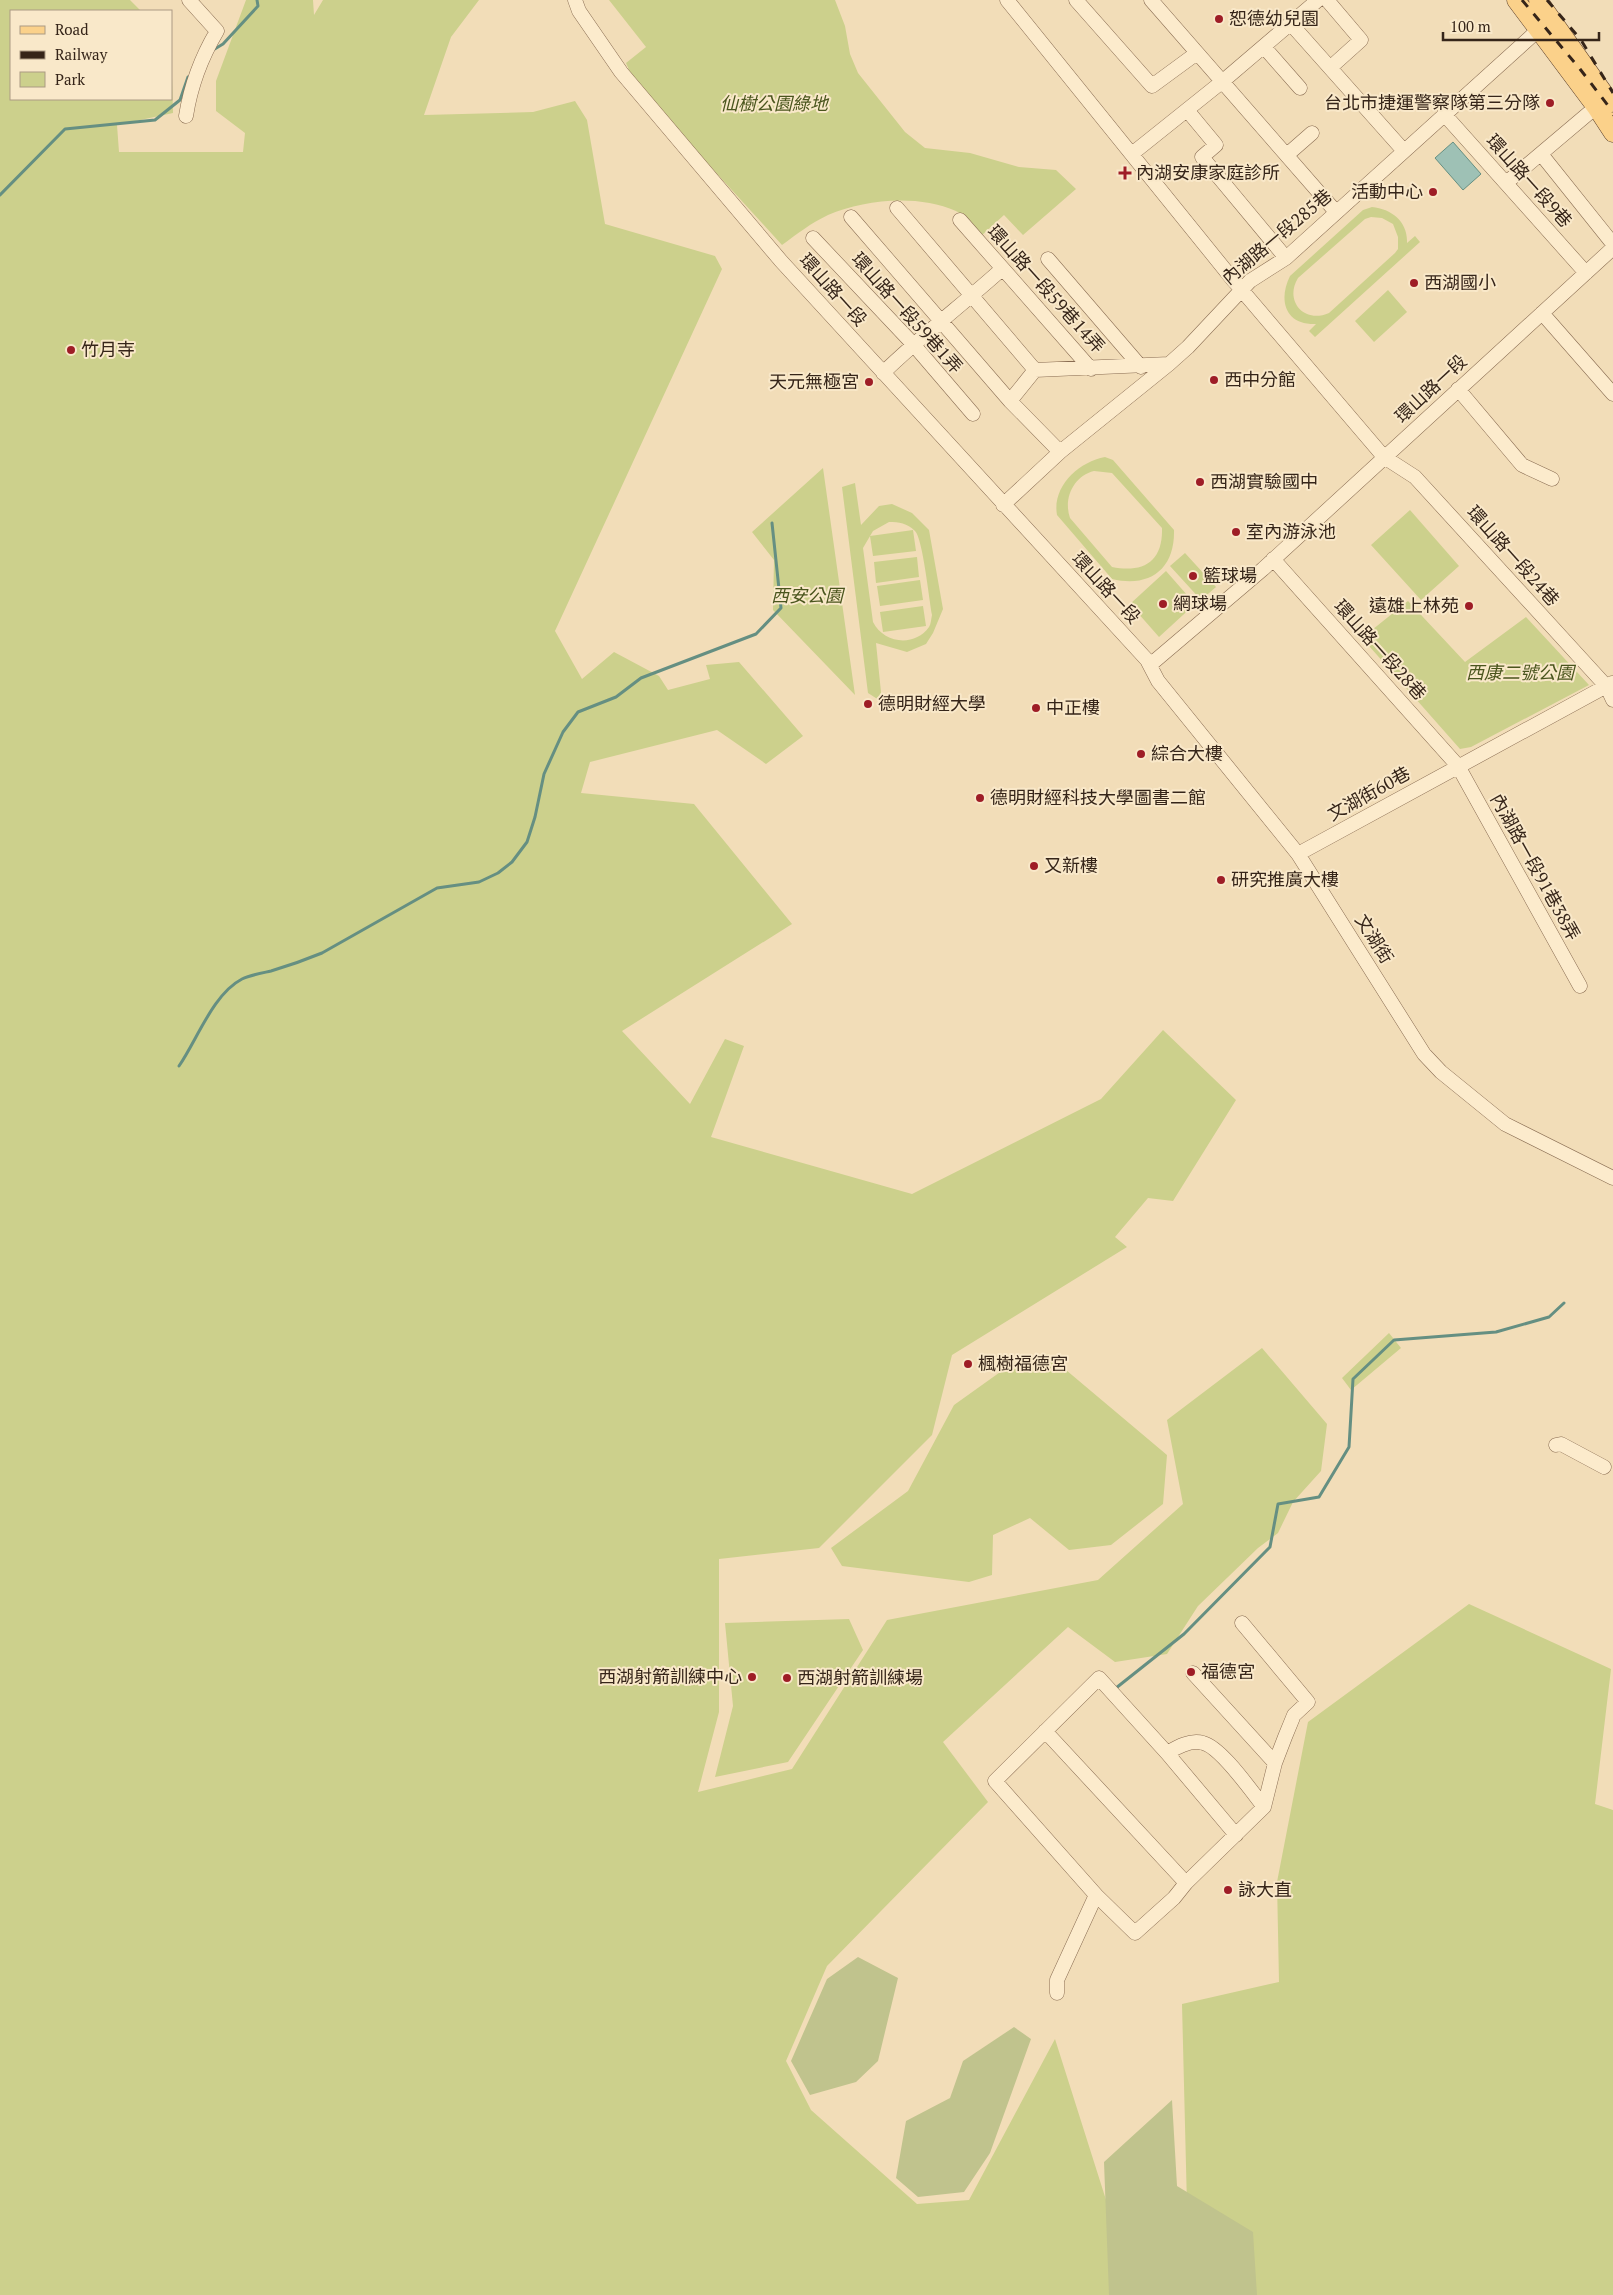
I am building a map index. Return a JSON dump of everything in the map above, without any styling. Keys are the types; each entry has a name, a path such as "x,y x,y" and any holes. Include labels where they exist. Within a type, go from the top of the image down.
{"main road":[{"path":"1516,0 1546,23"},
{"path":"1538,0 1546,23 1605,107 1613,133"}],"street":[{"path":"186,116 190,89 200,61 217,30 189,0"},
{"name":"環山路一段","path":"575,0 579,11 621,72 781,261 1150,665 1273,559 1613,248"},
{"name":"環山路一段24巷","path":"1008,0 1242,289 1384,457 1415,477 1611,690"},
{"path":"1076,0 1152,86 1197,53"},
{"path":"1151,0 1288,154 1336,212"},
{"path":"1132,153 1223,81 1318,0"},
{"path":"1327,0 1361,40 1331,67"},
{"name":"內湖路一段285巷","path":"1003,505 1060,452 1170,364 1250,281 1286,258 1546,23"},
{"path":"1291,24 1404,151"},
{"path":"1264,47 1300,88"},
{"path":"1506,183 1541,154 1605,107"},
{"path":"1187,110 1216,145 1202,157 1286,258"},
{"name":"環山路一段9巷","path":"1444,114 1586,273"},
{"path":"1288,154 1312,133"},
{"path":"1541,154 1613,244"},
{"path":"897,208 1035,370"},
{"path":"852,216 1010,401 1060,452"},
{"name":"環山路一段59巷14弄","path":"960,220 1091,369 1170,364"},
{"name":"環山路一段59巷1弄","path":"813,238 912,344 972,414"},
{"path":"1048,259 1141,367"},
{"path":"883,373 912,344 943,322 1002,269"},
{"path":"1542,313 1613,394"},
{"path":"1035,370 1091,369"},
{"path":"1010,401 1035,370"},
{"path":"1458,389 1522,465 1552,479"},
{"name":"環山路一段28巷","path":"1273,559 1458,766"},
{"name":"文湖街","path":"1150,665 1158,681 1298,854 1424,1054 1441,1072 1505,1124 1613,1178"},
{"name":"文湖街60巷","path":"1298,854 1458,766 1611,690"},
{"name":"內湖路一段91巷38弄","path":"1458,766 1580,986"},
{"path":"1556,1445 1562,1444 1604,1467"},
{"path":"1236,1835 1167,1753 1099,1678 995,1781 1096,1894 1135,1933 1174,1898 1186,1883 1236,1835 1264,1807 1275,1763 1294,1715 1308,1702 1242,1623"},
{"path":"1193,1673 1275,1763"},
{"path":"1045,1731 1186,1883"},
{"path":"1167,1753 1179,1745 1202,1742 1212,1747 1237,1772 1264,1807"},
{"path":"1057,1993 1057,1980 1096,1894"}],"green space":[{"path":"0,0 130,0 140,10 10,10 10,100 172,100 172,78 173,113 117,125 119,152 243,152 245,133 216,111 216,81 246,0 313,0 314,15 323,0 479,0 451,37 424,115 533,112 575,101 587,120 605,224 715,256 722,269 555,631 582,679 614,652 659,676 668,690 710,679 706,665 739,662 803,736 766,764 717,730 590,762 581,793 694,804 792,924 622,1031 690,1104 725,1039 744,1046 711,1137 912,1194 1101,1099 1163,1030 1236,1100 1173,1201 1148,1198 1115,1237 1127,1247 952,1355 932,1435 819,1548 719,1559 719,1712 698,1792 792,1769 887,1620 1098,1580 1183,1504 1167,1420 1262,1348 1327,1424 1321,1471 1293,1502 1278,1533 1258,1548 1198,1606 1167,1654 1115,1662 1068,1627 943,1742 988,1802 827,1966 786,2061 811,2110 917,2204 969,2200 1055,2039 1107,2203 1123,2295 0,2295"},
{"name":"仙樹公園綠地","path":"609,0 835,0 845,26 850,54 858,73 905,132 925,148 970,153 1019,167 1056,170 1076,189 1023,235 1004,215 981,236 956,211 925,202 892,201 858,205 828,215 782,245 635,84 626,63 646,47"},
{"path":"1372,207 1392,214 1402,223 1407,236 1407,243 1415,236 1420,242 1315,337 1309,331 1316,324 1297,320 1291,316 1287,309 1285,302 1286,285 1290,276 1363,210","holes":["1371,217 1382,218 1393,224 1398,237 1398,249 1395,253 1329,313 1320,316 1312,315 1305,313 1299,308 1293,295 1298,278 1365,219"]},
{"path":"1388,290 1407,312 1374,342 1355,321"},
{"path":"1105,457 1113,460 1174,530 1173,544 1165,565 1149,578 1138,581 1112,579 1057,515 1059,495 1069,477 1085,464","holes":["1094,471 1112,473 1162,528 1159,549 1155,557 1142,566 1133,568 1112,567 1070,518 1068,510 1069,496 1076,483"]},
{"name":"西安公園","path":"823,468 855,695 773,610 774,560 752,532"},
{"path":"855,483 861,525 879,506 892,504 912,513 929,530 943,609 926,644 907,652 876,643 882,702 868,693 842,487","holes":["889,522 909,526 915,531 921,545 923,557 932,615 930,626 916,638 908,640 892,639 884,635 873,622 863,548 873,531"]},
{"path":"1410,510 1459,566 1421,600 1371,545"},
{"path":"913,530 916,551 873,556 870,536"},
{"name":"籃球場","path":"1185,553 1216,587 1201,600 1170,566"},
{"path":"917,557 919,577 876,583 874,562"},
{"name":"網球場","path":"1166,571 1195,604 1159,637 1130,604"},
{"path":"920,580 923,600 880,606 877,586"},
{"name":"西康二號公園","path":"1408,601 1465,662 1526,617 1589,685 1471,747 1460,749 1362,638"},
{"path":"923,606 926,626 883,632 880,612"},
{"path":"1389,1333 1401,1348 1351,1390 1342,1378"},
{"path":"1047,1354 1167,1455 1163,1504 1111,1545 1069,1550 1030,1518 993,1535 992,1575 969,1582 842,1566 831,1548 908,1491 954,1405 1010,1365"},
{"path":"1469,1604 1611,1669 1595,1804 1613,1810 1613,2295 1164,2295 1188,2246 1182,2004 1279,1982 1277,1882 1308,1722"},
{"name":"西湖射箭訓練場","path":"849,1619 863,1650 788,1762 715,1777 733,1706 725,1623"},
{"path":"858,1957 898,1978 878,2061 856,2082 810,2095 791,2061 827,1979"},
{"path":"1014,2027 1031,2039 990,2153 964,2192 918,2197 896,2178 906,2121 950,2098 963,2061"},
{"path":"1172,2100 1177,2186 1253,2232 1257,2295 1109,2295 1104,2162"}],"water":[{"path":"1453,142 1481,174 1463,190 1435,158"}],"waterway":[{"path":"213,50 223,44 258,6 257,0"},
{"path":"0,195 65,129 155,120 180,100 188,77"},
{"path":"179,1066 214,1006 222,995 242,979 284,967 322,953 437,888 479,882 498,873 512,862 527,842 535,817 544,774 563,732 578,712 616,697 641,678 756,634 781,608 772,523"},
{"path":"1116,1688 1184,1634 1270,1547 1278,1504 1319,1497 1349,1447 1353,1379 1394,1340 1496,1332 1549,1317 1564,1303"}],"railway":[{"path":"1522,0 1580,69 1613,112"},
{"path":"1547,0 1581,40 1613,93"}],"place":[{"name":"恕德幼兒園","path":"1219,19"},
{"name":"台北市捷運警察隊第三分隊","path":"1550,103"},
{"name":"內湖安康家庭診所","path":"1125,173"},
{"name":"活動中心","path":"1433,192"},
{"name":"西湖國小","path":"1414,283"},
{"name":"竹月寺","path":"71,350"},
{"name":"西中分館","path":"1214,380"},
{"name":"天元無極宮","path":"869,382"},
{"name":"西湖實驗國中","path":"1200,482"},
{"name":"室內游泳池","path":"1236,532"},
{"name":"籃球場","path":"1193,576"},
{"name":"網球場","path":"1163,604"},
{"name":"遠雄上林苑","path":"1469,606"},
{"name":"德明財經大學","path":"868,704"},
{"name":"中正樓","path":"1036,708"},
{"name":"綜合大樓","path":"1141,754"},
{"name":"德明財經科技大學圖書二館","path":"980,798"},
{"name":"又新樓","path":"1034,866"},
{"name":"研究推廣大樓","path":"1221,880"},
{"name":"楓樹福德宮","path":"968,1364"},
{"name":"福德宮","path":"1191,1672"},
{"name":"西湖射箭訓練中心","path":"752,1677"},
{"name":"西湖射箭訓練場","path":"787,1678"},
{"name":"詠大直","path":"1228,1890"}]}
